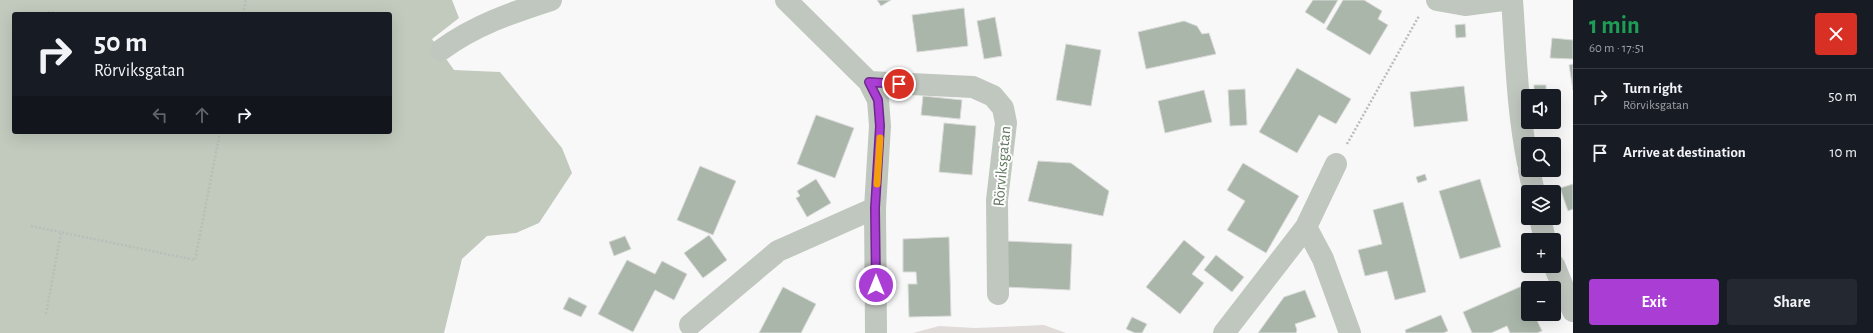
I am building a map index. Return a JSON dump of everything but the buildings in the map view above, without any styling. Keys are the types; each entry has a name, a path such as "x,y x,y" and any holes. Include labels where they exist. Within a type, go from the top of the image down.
{"street":[{"path":"441,50 458,38 499,17 551,0"},
{"path":"786,0 869,82 878,100 880,126 875,208 876,333"},
{"path":"1429,7 1465,5 1503,0"},
{"path":"1512,0 1523,137"},
{"name":"Rörviksgatan","path":"869,82 973,87 992,96 1003,108 1006,123 997,200 998,294"},
{"path":"1224,333 1306,227 1336,164"},
{"path":"690,325 778,252 875,208"},
{"path":"1306,227 1323,259 1350,333"},
{"path":"1557,273 1573,311"}],"path":[{"path":"243,12 246,0"},
{"path":"1336,164 1429,7"},
{"path":"31,226 195,260 220,134"},
{"path":"46,314 61,233"}],"shaded area":[{"path":"0,0 452,0 459,18 432,39 454,70 500,72 562,148 572,173 539,223 516,233 487,236 462,259 444,333 0,333"},
{"path":"1044,325 1066,333 913,333 939,326 975,328"}],"slow traffic":[{"path":"877,184 880,138"}],"route":[{"path":"876,285 875,208 880,126 878,100 869,82 899,84"}]}
